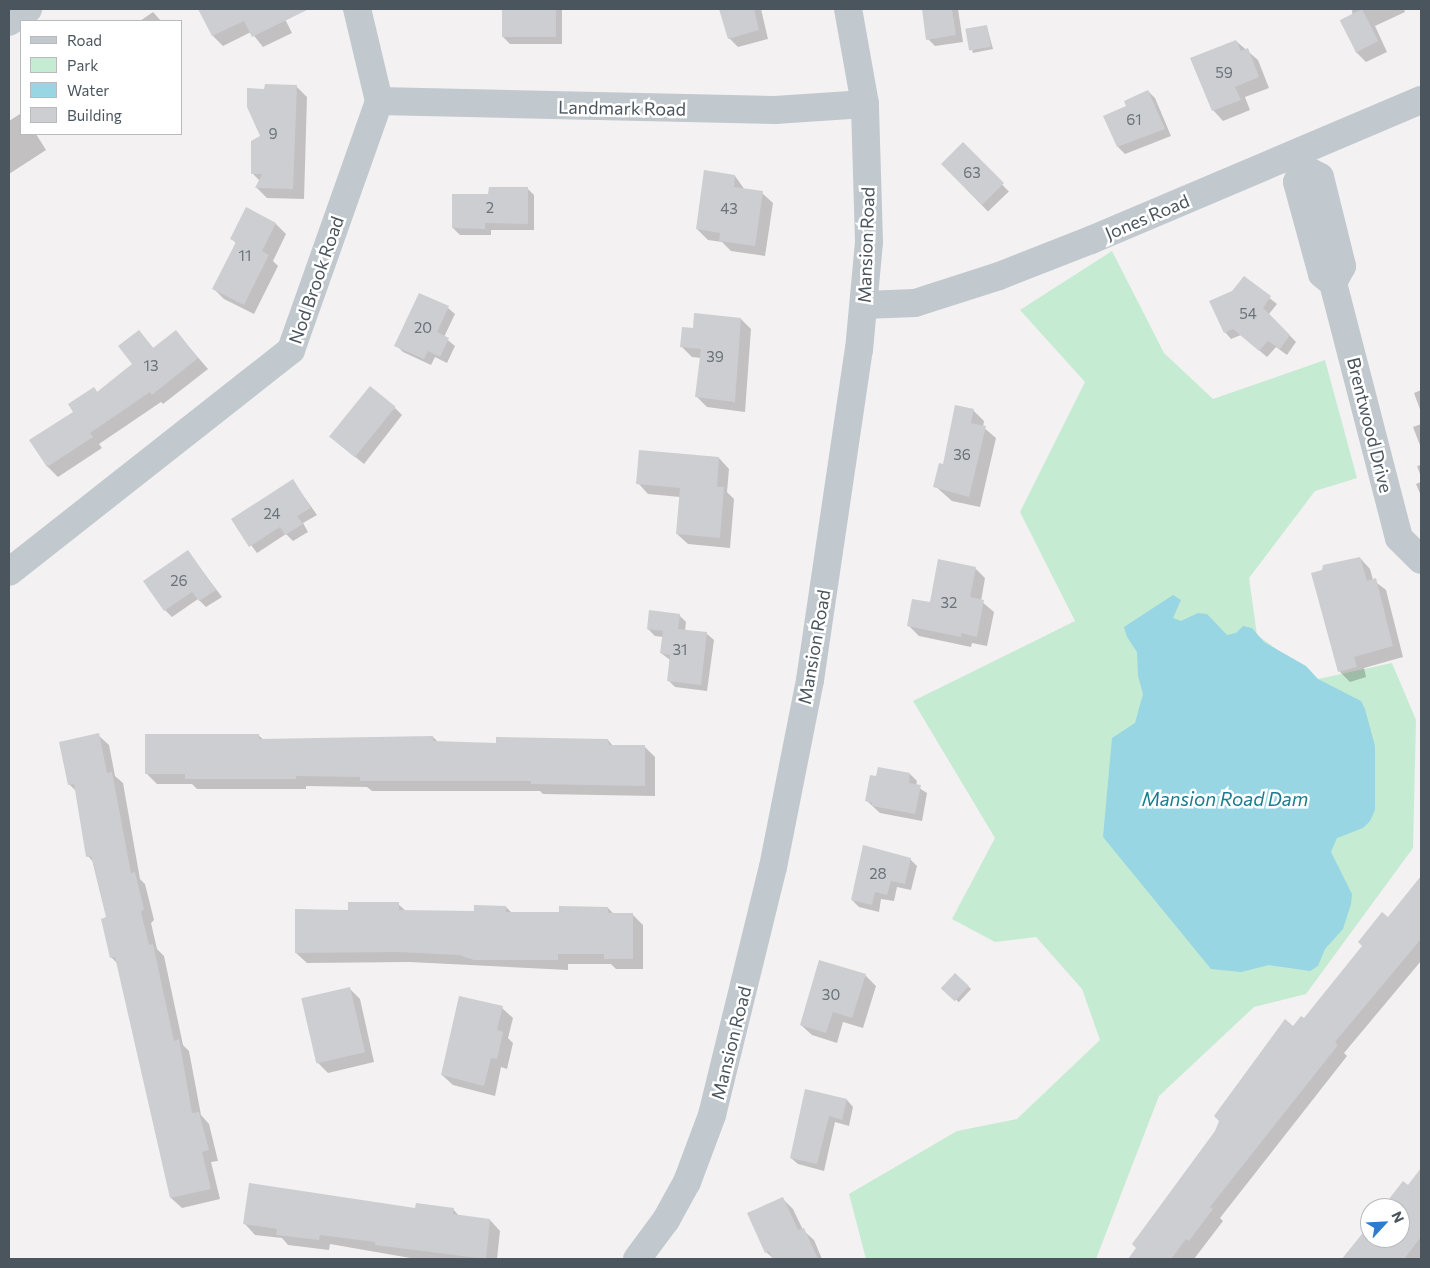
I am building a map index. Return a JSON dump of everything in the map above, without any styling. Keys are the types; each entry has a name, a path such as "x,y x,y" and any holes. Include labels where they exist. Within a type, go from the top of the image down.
{"street":[{"path":"9,22 28,9"},
{"path":"357,9 379,101"},
{"name":"Mansion Road","path":"637,1259 666,1220 687,1182 708,1130 736,1030 773,867 810,680 864,304 869,242 865,104 848,9"},
{"name":"Jones Road","path":"864,304 915,303 952,292 1300,161 1421,100"},
{"name":"Landmark Road","path":"379,101 775,110 865,104"},
{"name":"Nod Brook Road","path":"9,572 291,350 379,101"},
{"name":"Brentwood Drive","path":"1300,161 1320,177 1342,266 1333,283 1399,538 1421,560"}],"green space":[{"path":"1112,251 1164,353 1213,399 1325,360 1357,478 1315,491 1249,578 1257,635 1318,679 1392,663 1416,720 1413,848 1306,994 1254,1007 1159,1096 1096,1259 866,1259 849,1194 957,1131 1017,1119 1100,1040 1082,989 1036,937 995,942 952,919 995,838 913,701 1075,621 1020,512 1085,382 1020,310"}],"water":[{"name":"Mansion Road Dam","path":"1173,595 1181,600 1173,618 1181,621 1198,613 1207,614 1227,635 1236,633 1243,626 1252,628 1264,642 1306,666 1318,679 1361,701 1365,709 1375,746 1375,810 1370,821 1363,828 1337,838 1331,852 1352,894 1351,904 1343,929 1325,949 1318,966 1310,971 1269,965 1241,972 1211,969 1103,837 1112,738 1135,723 1143,694 1138,676 1137,652 1127,637 1124,627"}],"building":[{"path":"198,9 309,9 252,37 244,21 212,36"},
{"path":"502,9 556,9 556,37 502,37"},
{"path":"719,9 754,9 759,30 728,39"},
{"path":"922,9 952,9 956,35 926,40"},
{"path":"1362,9 1378,41 1356,52 1340,20"},
{"path":"987,25 991,47 969,50 965,29"},
{"path":"1236,40 1241,51 1248,48 1259,77 1235,87 1241,100 1212,111 1190,58"},
{"path":"265,84 297,85 293,189 255,188 262,174 251,174 251,141 260,136 247,107 247,88 264,89"},
{"path":"1148,90 1165,129 1117,147 1103,116 1126,106 1124,101"},
{"path":"963,142 1004,183 982,205 941,164"},
{"path":"704,170 735,175 734,187 763,191 755,246 719,241 720,233 696,229"},
{"path":"489,187 528,187 528,224 485,223 485,229 452,228 452,194 488,194"},
{"path":"246,207 276,223 262,251 269,255 244,305 212,289 236,242 230,239"},
{"path":"1244,276 1271,296 1263,308 1290,335 1280,349 1268,341 1259,351 1233,329 1224,333 1209,301 1232,291"},
{"path":"419,293 449,306 437,332 449,338 440,357 428,351 424,359 394,346"},
{"path":"694,313 741,318 735,402 695,397 701,349 680,347 682,327 693,328"},
{"path":"139,330 153,348 176,330 198,358 152,395 150,392 90,433 93,437 47,467 29,440 73,412 68,404 94,387 97,392 132,364 118,346"},
{"path":"370,386 396,407 355,457 329,437"},
{"path":"955,405 974,409 971,423 986,426 969,497 933,487 939,463 943,464"},
{"path":"639,450 719,457 717,487 724,487 720,538 676,534 680,488 636,484"},
{"path":"293,479 311,508 297,516 303,524 285,535 280,527 249,547 231,519"},
{"path":"188,550 216,590 199,601 192,592 164,611 143,581"},
{"path":"1360,557 1367,581 1376,578 1393,646 1354,657 1357,667 1338,672 1311,573 1322,570 1323,565"},
{"path":"938,559 976,567 970,597 984,600 977,637 961,633 961,637 907,626 912,599 930,602"},
{"path":"649,610 680,614 678,629 707,632 701,685 667,681 670,655 660,653 663,631 647,629"},
{"path":"99,733 107,773 112,772 131,873 135,872 144,909 141,912 149,945 153,944 174,1041 179,1039 192,1113 199,1112 209,1150 202,1152 211,1189 170,1198 115,957 110,958 101,919 106,917 91,856 86,857 74,784 68,785 59,742"},
{"path":"145,734 259,734 259,739 433,736 433,741 496,743 496,737 608,739 609,745 645,745 645,786 531,784 531,781 360,781 360,777 296,776 296,779 185,779 185,774 145,774"},
{"path":"878,767 910,773 909,783 921,785 915,814 872,806 872,803 865,801 870,775 876,776"},
{"path":"863,845 911,858 905,884 891,881 887,895 875,892 872,905 851,900"},
{"path":"1421,876 1421,939 1335,1042 1338,1045 1210,1207 1213,1209 1189,1241 1186,1239 1171,1259 1128,1259 1136,1248 1132,1244 1215,1131 1219,1121 1214,1116 1285,1019 1293,1026 1301,1016 1304,1018 1362,946 1358,942 1382,912 1388,917"},
{"path":"348,902 399,902 399,910 474,911 474,905 506,906 506,912 559,912 559,906 608,907 608,913 633,913 633,959 604,959 604,954 558,954 558,960 474,960 459,955 398,952 295,953 295,909 348,910"},
{"path":"819,960 866,974 852,1018 833,1012 826,1033 800,1025"},
{"path":"955,973 969,986 955,1001 941,988"},
{"path":"350,987 365,1052 316,1064 301,998"},
{"path":"459,996 503,1006 497,1030 503,1032 497,1059 491,1058 484,1086 441,1075"},
{"path":"805,1089 847,1099 842,1120 829,1116 817,1164 790,1158"},
{"path":"1421,1168 1421,1237 1404,1259 1342,1259 1360,1236 1360,1248 1410,1248 1410,1198 1390,1198 1403,1181 1408,1185"},
{"path":"249,1183 415,1208 416,1203 454,1208 453,1214 490,1219 486,1259 375,1245 375,1242 320,1235 319,1240 276,1235 277,1229 243,1224"},
{"path":"783,1197 798,1230 804,1228 818,1259 773,1259 769,1251 765,1253 747,1213"}]}
